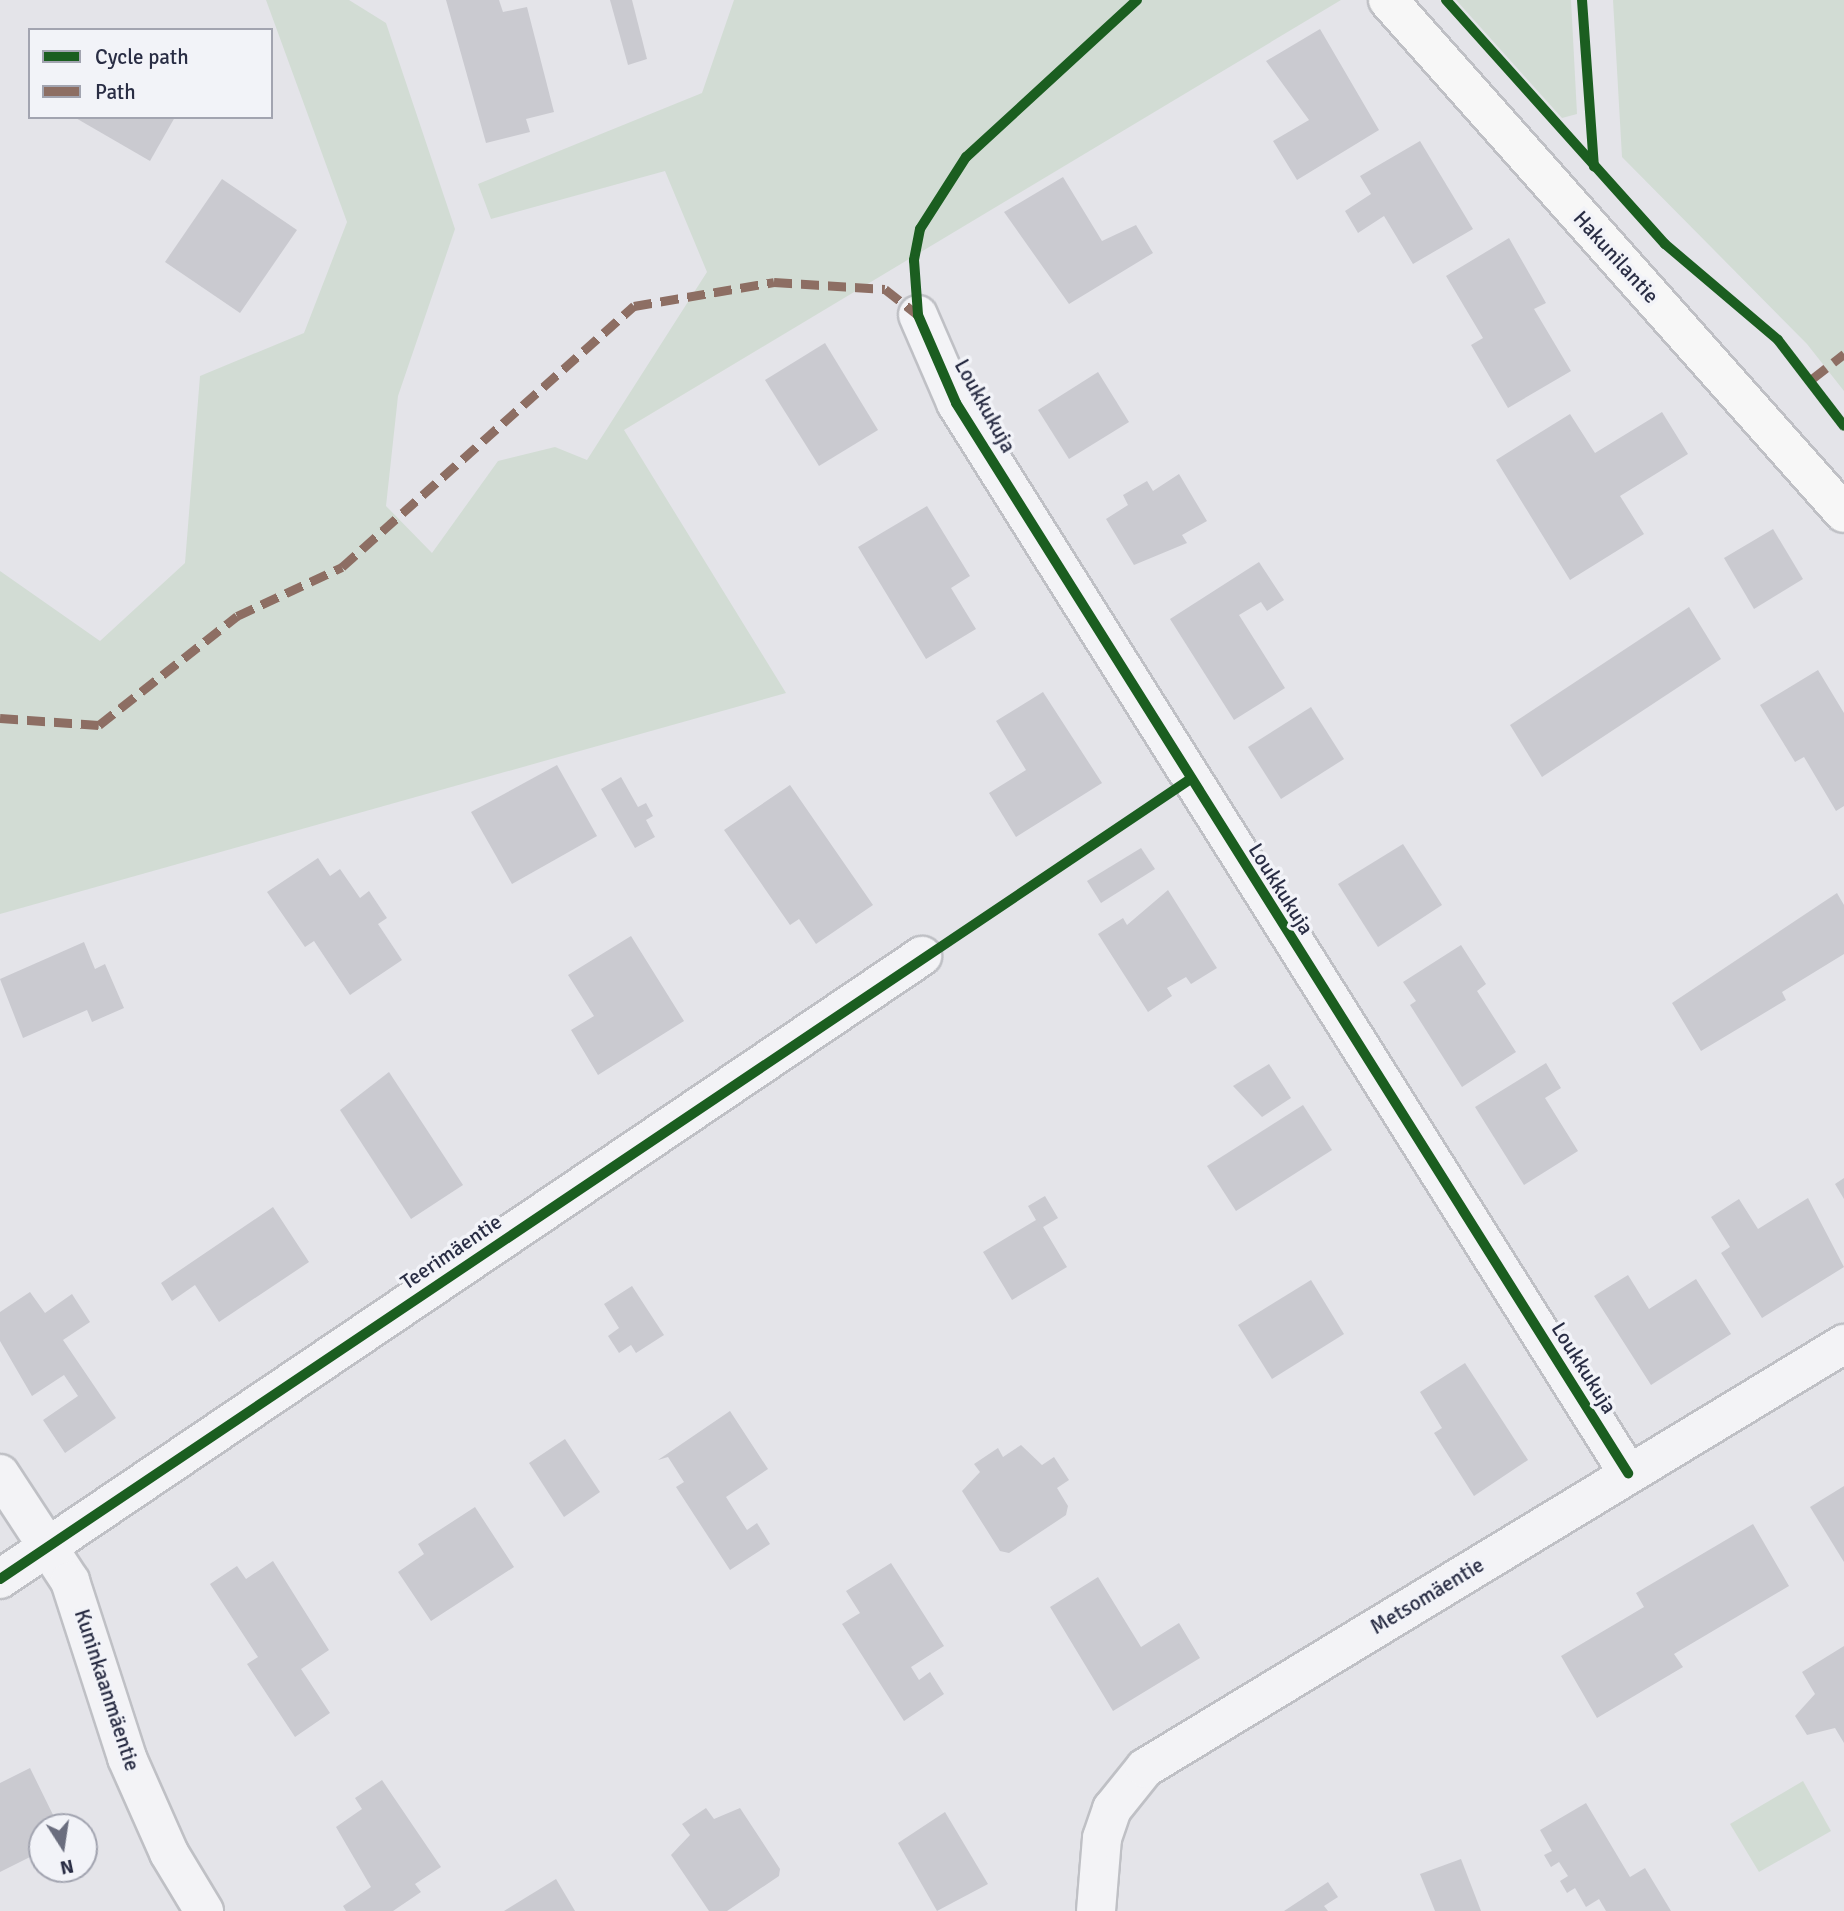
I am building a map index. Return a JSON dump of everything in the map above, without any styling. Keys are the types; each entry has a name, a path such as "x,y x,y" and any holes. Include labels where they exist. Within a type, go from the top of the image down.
{"street":[{"name":"Hakunilantie","path":"1388,0 1844,513"},
{"name":"Loukkukuja","path":"918,316 956,403 1628,1473"},
{"name":"Teerimäentie","path":"0,1579 922,956"},
{"name":"Metsomäentie","path":"1096,1911 1102,1838 1112,1809 1145,1768 1844,1344"},
{"name":"Kuninkaanmäentie","path":"0,1474 48,1547 85,1618 127,1758 169,1853 204,1911"}],"shaded area":[{"path":"266,0 349,0 386,23 455,229 398,396 386,506 432,553 498,461 555,447 587,460 707,272 665,171 491,219 478,184 702,93 734,0 1341,0 624,430 786,693 0,914 0,571 100,641 185,563 200,376 304,333 347,222"},
{"path":"1456,0 1571,0 1577,114 1562,118"},
{"path":"1613,0 1844,0 1844,391 1807,344 1622,157"},
{"path":"1803,1781 1831,1831 1759,1872 1730,1824"}],"building":[{"path":"446,0 499,0 503,12 527,7 554,112 526,119 530,132 486,143"},
{"path":"610,0 632,0 647,59 628,65"},
{"path":"1320,29 1379,130 1297,180 1273,141 1309,120 1266,61"},
{"path":"77,119 174,119 150,161"},
{"path":"1420,141 1473,229 1413,264 1384,216 1358,233 1345,211 1371,194 1360,176"},
{"path":"1063,177 1102,241 1136,225 1153,253 1069,304 1004,212"},
{"path":"222,179 297,230 240,313 165,262"},
{"path":"1509,238 1546,303 1534,309 1571,371 1508,408 1471,345 1483,338 1446,276"},
{"path":"825,343 878,430 819,466 765,380"},
{"path":"1098,372 1129,422 1069,459 1038,410"},
{"path":"1662,412 1688,454 1620,496 1644,534 1570,580 1496,460 1570,414 1595,453"},
{"path":"1179,474 1207,521 1182,535 1187,543 1134,565 1106,519 1128,505 1123,495 1147,481 1153,491"},
{"path":"927,506 970,576 951,588 976,629 926,659 858,547"},
{"path":"1773,529 1803,579 1754,609 1724,558"},
{"path":"1259,562 1284,600 1267,611 1261,602 1239,615 1285,688 1234,720 1170,619"},
{"path":"1689,607 1721,659 1542,777 1510,725"},
{"path":"1818,670 1844,713 1844,806 1836,811 1804,757 1795,762 1760,705"},
{"path":"1043,692 1102,783 1016,837 989,793 1026,770 996,721"},
{"path":"1311,707 1344,759 1281,799 1248,747"},
{"path":"557,765 597,836 512,884 471,812"},
{"path":"621,777 638,807 646,803 653,816 646,820 655,837 635,848 601,789"},
{"path":"790,785 873,905 816,944 799,919 790,925 724,830"},
{"path":"1403,844 1442,905 1378,947 1338,884"},
{"path":"1141,848 1155,869 1101,903 1087,881"},
{"path":"318,858 330,876 340,869 360,898 369,891 387,918 378,924 402,960 350,995 314,941 305,947 267,892"},
{"path":"1168,890 1217,968 1191,984 1186,977 1167,988 1172,996 1148,1012 1098,934 1123,918 1127,925"},
{"path":"1837,893 1844,905 1844,954 1782,992 1786,1000 1701,1051 1672,1003"},
{"path":"631,936 684,1021 598,1075 571,1030 594,1016 568,975"},
{"path":"84,942 95,969 105,964 124,1008 92,1022 87,1010 23,1038 0,979"},
{"path":"1461,945 1486,984 1477,991 1516,1052 1462,1087 1410,1005 1416,1001 1403,982"},
{"path":"1546,1063 1561,1088 1545,1098 1578,1151 1524,1185 1475,1107"},
{"path":"1269,1064 1291,1098 1262,1117 1233,1086"},
{"path":"389,1072 463,1185 411,1219 340,1110"},
{"path":"1303,1105 1332,1150 1236,1211 1207,1166"},
{"path":"1844,1178 1844,1199 1835,1184"},
{"path":"1045,1196 1058,1218 1043,1227 1067,1267 1012,1300 983,1252 1036,1220 1028,1206"},
{"path":"1808,1198 1844,1267 1762,1318 1721,1253 1730,1247 1711,1217 1739,1199 1758,1229"},
{"path":"273,1207 309,1262 219,1322 195,1285 172,1301 161,1283"},
{"path":"1628,1275 1649,1309 1696,1279 1731,1334 1651,1385 1594,1296"},
{"path":"1311,1280 1344,1334 1272,1379 1238,1325"},
{"path":"632,1286 664,1335 636,1353 631,1345 619,1353 608,1336 619,1328 604,1304"},
{"path":"30,1292 45,1313 72,1294 90,1322 63,1340 116,1418 65,1453 43,1420 78,1396 64,1375 32,1396 0,1341 0,1312"},
{"path":"1465,1363 1528,1460 1474,1496 1434,1433 1442,1428 1420,1392"},
{"path":"730,1411 768,1469 726,1497 747,1530 757,1523 770,1544 730,1570 676,1487 684,1482 668,1457 658,1460"},
{"path":"565,1439 600,1492 564,1517 529,1463"},
{"path":"1021,1445 1042,1465 1054,1457 1069,1480 1057,1488 1068,1506 1066,1515 1009,1553 1000,1551 962,1491 980,1472 974,1464 998,1448 1003,1457"},
{"path":"1844,1486 1844,1562 1810,1507"},
{"path":"475,1507 514,1567 431,1621 398,1572 424,1554 418,1544"},
{"path":"1753,1524 1789,1586 1674,1654 1683,1667 1597,1718 1561,1656 1644,1607 1636,1593"},
{"path":"273,1561 329,1650 301,1669 330,1713 295,1737 247,1664 258,1657 210,1584 237,1566 246,1579"},
{"path":"891,1563 944,1646 911,1667 919,1680 930,1672 944,1694 904,1721 842,1624 860,1613 846,1591"},
{"path":"1098,1577 1141,1647 1179,1623 1200,1658 1113,1711 1050,1607"},
{"path":"1844,1646 1844,1743 1835,1728 1807,1735 1795,1716 1815,1694 1802,1672"},
{"path":"30,1768 52,1813 28,1813 28,1858 0,1872 0,1783"},
{"path":"382,1780 441,1867 415,1884 421,1892 393,1911 346,1911 343,1906 371,1887 336,1827 362,1809 355,1798"},
{"path":"1586,1803 1630,1877 1645,1868 1671,1911 1606,1911 1599,1899 1586,1907 1575,1888 1567,1893 1560,1881 1568,1876 1559,1862 1551,1867 1544,1855 1552,1851 1540,1830"},
{"path":"706,1808 714,1819 740,1808 780,1869 779,1876 727,1911 709,1911 671,1855 690,1835 682,1824"},
{"path":"945,1812 988,1884 937,1911 898,1843"},
{"path":"1461,1859 1481,1911 1435,1911 1420,1874"},
{"path":"556,1879 575,1911 504,1911"},
{"path":"1328,1882 1338,1897 1324,1906 1328,1911 1284,1911"}],"marked path":[{"path":"0,718 99,725 237,616 342,567 634,306 774,282 885,289 918,315"},
{"path":"1812,379 1844,354"}],"cycle path":[{"path":"1137,0 966,157 920,229 914,260 918,315 956,403 1628,1473"},
{"path":"1446,0 1665,244 1778,340 1844,426"},
{"path":"1582,0 1594,167"},
{"path":"0,1579 1189,780"}]}
